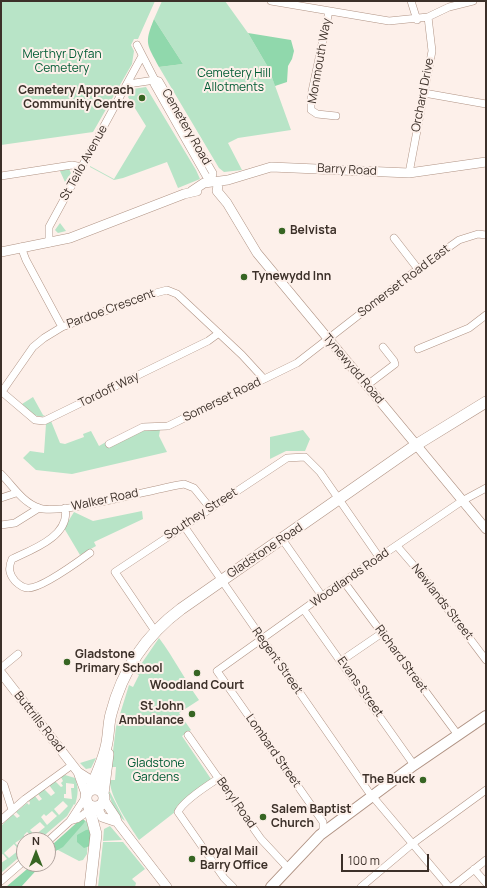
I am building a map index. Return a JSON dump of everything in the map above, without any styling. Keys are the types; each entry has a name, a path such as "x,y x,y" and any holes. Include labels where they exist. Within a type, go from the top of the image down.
{"main road":[{"name":"Gladstone Road","path":"90,887 96,834 95,800 106,748 110,720 119,688 132,662 155,631 176,613 416,445 486,402"},
{"path":"271,887 309,844 323,832 414,765 486,716"},
{"name":"Gladstone Road","path":"95,800 108,755 106,748"}],"street":[{"path":"271,1 390,21 417,20 428,17 449,7 473,1"},
{"path":"411,1 417,20"},
{"name":"Monmouth Way","path":"328,11 311,96 311,110 317,114 336,116"},
{"name":"Orchard Drive","path":"409,173 432,51 428,17"},
{"name":"Cemetery Road","path":"137,45 155,80 154,84 206,176 214,182"},
{"name":"St Teilo Avenue","path":"49,243 49,227 142,56"},
{"path":"128,84 155,80"},
{"path":"424,93 486,104"},
{"name":"Barry Road","path":"1,252 70,238 192,191 201,184 271,167 409,173 486,162"},
{"path":"1,176 72,166 82,167"},
{"name":"Tynewydd Road","path":"214,182 217,190 227,203 257,253 486,529"},
{"name":"Somerset Road East","path":"328,340 418,269 459,240 478,234 486,235"},
{"path":"394,238 418,269"},
{"path":"21,247 26,260 62,327"},
{"name":"Pardoe Crescent","path":"2,393 37,342 62,327 152,294 168,290 177,294 219,333 264,379"},
{"path":"418,348 469,328 486,316"},
{"name":"Tordoff Way","path":"2,393 35,420 44,421 208,342 219,333"},
{"name":"Somerset Road","path":"109,444 143,427 168,426 297,363 328,340"},
{"path":"366,386 395,364 383,347"},
{"name":"Southey Street","path":"155,631 115,572 287,458 305,457 320,472 340,499"},
{"path":"1,474 16,492 39,508 15,523 1,526"},
{"name":"Walker Road","path":"39,508 50,511 184,484 194,488 211,509"},
{"name":"Woodlands Road","path":"217,671 379,557 462,501 486,488"},
{"path":"1,498 16,492"},
{"path":"340,499 379,557"},
{"path":"65,508 66,514 62,527 51,538 12,559 8,567 12,577 19,586 29,588 39,586 73,566 90,552"},
{"name":"Regent Street","path":"184,526 372,796 450,887"},
{"path":"282,539 322,596"},
{"name":"Newlands Street","path":"397,546 422,575 486,660"},
{"name":"Richard Street","path":"344,582 458,735"},
{"name":"Evans Street","path":"304,610 394,734 414,765"},
{"path":"341,661 382,633"},
{"path":"1,668 18,654"},
{"name":"Lombard Street","path":"217,671 323,822 323,832"},
{"name":"Buttrills Road","path":"1,673 75,768 95,800 117,822 167,887"},
{"name":"Beryl Road","path":"188,735 261,839 288,868"},
{"path":"1,820 49,780 75,768"},
{"name":"Buttrills Road","path":"75,768 95,800 116,818 117,822"},
{"path":"219,778 194,794 191,800 181,806 178,812 224,878 233,887"},
{"path":"1,783 4,785 12,810"},
{"path":"361,887 412,844 486,790"},
{"path":"56,834 95,800"},
{"path":"70,821 95,800"},
{"path":"450,887 486,860"},
{"path":"1,881 16,868"},
{"path":"474,869 486,883"}],"green space":[{"name":"Merthyr Dyfan Cemetery","path":"1,1 155,1 138,39 134,39 131,45 134,51 132,64 93,132 1,145"},
{"name":"Cemetery Hill Allotments","path":"162,1 225,1 248,33 269,69 291,130 238,138 228,143 242,170 224,172 219,168 159,67 183,64 154,19"},
{"path":"154,19 183,64 159,67 148,44 149,34"},
{"path":"248,33 291,40 294,51 288,66 287,82 275,86 269,69"},
{"path":"146,87 200,179 178,188 167,162 114,180 90,167 114,179 146,126 128,97 133,89"},
{"path":"69,169 71,173 65,182 60,171"},
{"path":"60,223 66,231 58,233 55,230"},
{"path":"33,397 45,416 41,417 35,415 22,404"},
{"path":"51,421 60,443 65,444 84,437 83,434 91,431 99,446 106,442 108,447 139,432 160,430 159,436 167,452 72,474 36,470 23,458 30,451 44,453 46,424"},
{"path":"303,430 310,439 305,451 286,451 270,459 270,437"},
{"path":"142,511 143,519 94,542 96,546 80,555 64,528 74,512 93,521"},
{"name":"Gladstone Gardens","path":"159,638 199,700 179,713 191,730 182,736 211,779 177,806 175,812 139,840 116,802 110,780 115,780 116,767 111,767 116,727 129,685 133,687 139,675 135,673"},
{"path":"96,758 91,768 86,769 80,763"},
{"path":"65,775 75,778 78,792 75,805 74,804 67,816 48,832 39,832 45,827 40,822 30,830 32,832 16,832 16,846 14,844 4,853 9,858 16,852 16,860 1,873 1,863 7,859 3,854 1,855 1,826 13,814 17,818 20,816 16,812 27,803 29,805 29,801 35,796 39,801 42,799 38,794 44,789 51,796 55,793 49,785 55,781 61,787 63,786 61,783 63,781 61,777","holes":["66,783 74,784 74,788 71,788 72,799 64,798 64,794 66,794","63,801 68,806 59,815 54,809","52,811 57,816 47,825 41,817 44,814 46,816"]},
{"path":"109,792 125,821 119,816 114,808"},
{"path":"82,818 85,821 63,847 56,851 56,841"},
{"path":"84,820 89,823 87,854 83,860 79,861 56,849"},
{"path":"110,826 122,840 103,841 104,829"},
{"path":"92,829 90,846 84,848 77,842 77,835 86,830"},
{"path":"103,842 123,842 145,869 132,879 136,883 135,887 98,887"},
{"path":"24,872 35,872 21,887 6,887"}],"place":[{"name":"Cemetery Approach Community Centre","path":"142,98"},
{"name":"Belvista","path":"282,231"},
{"name":"Tynewydd Inn","path":"244,277"},
{"name":"Gladstone Primary School","path":"67,662"},
{"name":"Woodland Court","path":"197,673"},
{"name":"St John Ambulance","path":"192,714"},
{"name":"The Buck","path":"423,780"},
{"name":"Salem Baptist Church","path":"263,817"},
{"name":"Royal Mail Barry Office","path":"192,859"}]}
